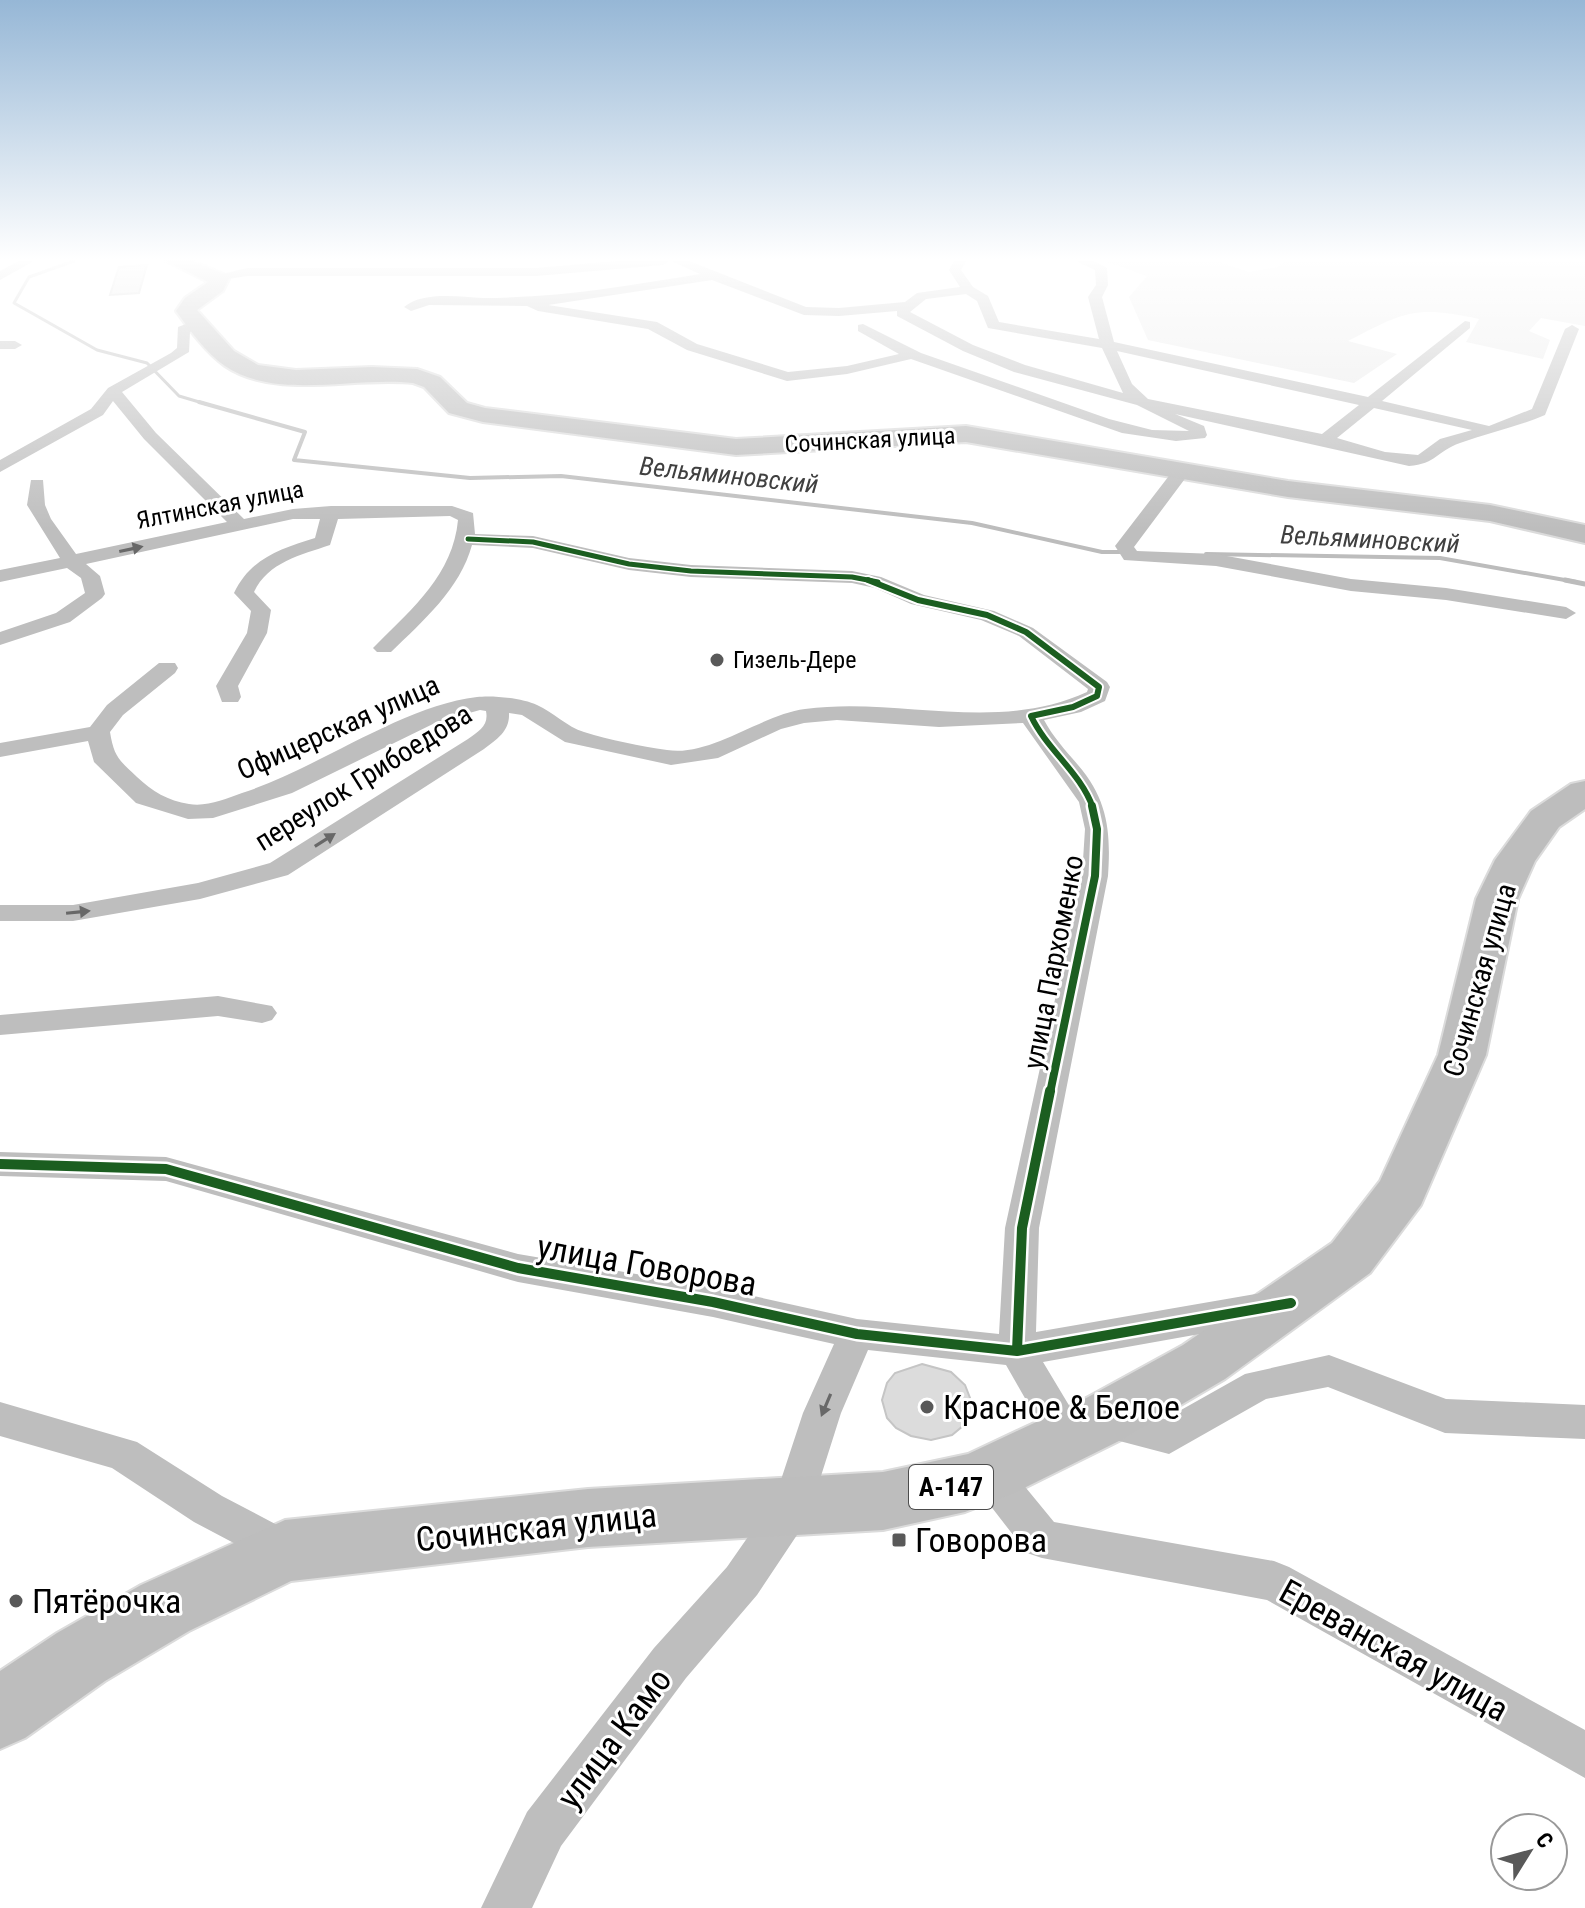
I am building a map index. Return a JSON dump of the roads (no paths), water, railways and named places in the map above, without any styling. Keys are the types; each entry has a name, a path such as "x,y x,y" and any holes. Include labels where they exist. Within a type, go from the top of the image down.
{"highway":[{"name":"Сочинская улица","path":"222,350 234,362 247,368 286,376 409,374 432,382 458,408 497,418 736,447 966,434 1181,472 1365,499 1490,513 1585,534"},
{"name":"Сочинская улица","path":"0,1713 81,1657 165,1608 285,1551 588,1518 883,1501 965,1484 990,1474 1084,1429 1204,1362 1351,1258 1402,1191 1462,1055 1497,899 1515,860 1545,819 1585,792"}],"street":[{"path":"0,467 97,412 113,391 129,378 155,368 182,350"},
{"path":"702,350 787,377 847,370 911,355"},
{"path":"900,350 1098,421 1181,438 1199,435 1198,429 1144,403 1128,390 1110,350"},
{"path":"973,350 1144,403 1325,440 1362,453 1404,462 1423,460 1452,438 1494,430 1539,412 1564,350"},
{"path":"1131,350 1494,430"},
{"path":"1325,440 1434,350"},
{"path":"113,391 150,436 240,525"},
{"path":"1181,472 1125,547 1131,556 1216,560 1351,585 1446,594 1566,613"},
{"path":"0,639 57,620 95,594 90,576 72,562 42,519 36,505 37,484"},
{"path":"230,697 227,686 257,633 261,610 244,593 252,575 269,562 323,541 331,511"},
{"name":"Ялтинская улица","path":"0,576 293,514 452,511 467,517 468,539"},
{"path":"384,648 421,611 452,572 468,539 533,542 629,564 691,571 852,577 881,583 918,600 987,615 1026,632 1099,687 1097,696 1086,701 1031,716 939,720 837,713 803,716 773,724 710,753 671,758 573,737 528,709 496,706"},
{"path":"0,750 98,732 115,710 167,668"},
{"name":"Офицерская улица","path":"98,732 102,757 145,798 188,812 213,811 283,788 429,717 479,703 496,706"},
{"name":"переулок Грибоедова","path":"0,913 86,911 200,891 279,869 476,744 498,727 501,718 496,706"},
{"name":"улица Пархоменко","path":"1017,1351 1022,1228 1095,876 1099,833 1091,800 1038,733 1031,716"},
{"path":"0,1025 218,1006 262,1013"},
{"name":"улица Говорова","path":"0,1164 166,1169 518,1268 713,1302 857,1334 1017,1351 1291,1303"},
{"name":"улица Камо","path":"506,1908 544,1829 670,1663 742,1581 793,1507 822,1413 857,1334"},
{"path":"1017,1351 1084,1429 1169,1437 1258,1385 1329,1371 1445,1416 1585,1422"},
{"path":"0,1419 123,1454 208,1509 285,1551"},
{"name":"Ереванская улица","path":"990,1474 1042,1539 1274,1581 1585,1755"}],"waterway":[{"name":"Вельяминовский","path":"97,350 147,363 179,396 205,404"},
{"name":"Вельяминовский","path":"199,402 205,404"},
{"name":"Вельяминовский","path":"205,404 305,432 294,460 470,478 561,476 972,523 1102,552 1125,552"},
{"name":"Вельяминовский","path":"1206,554 1440,558 1568,580"},
{"name":"Вельяминовский","path":"1568,580 1576,582"},
{"name":"Вельяминовский","path":"1568,580 1585,584"}],"place":[{"name":"Гизель-Дере","path":"717,660"},
{"name":"Красное & Белое","path":"927,1407"},
{"name":"Говорова","path":"899,1540"},
{"name":"Пятёрочка","path":"16,1601"}]}
